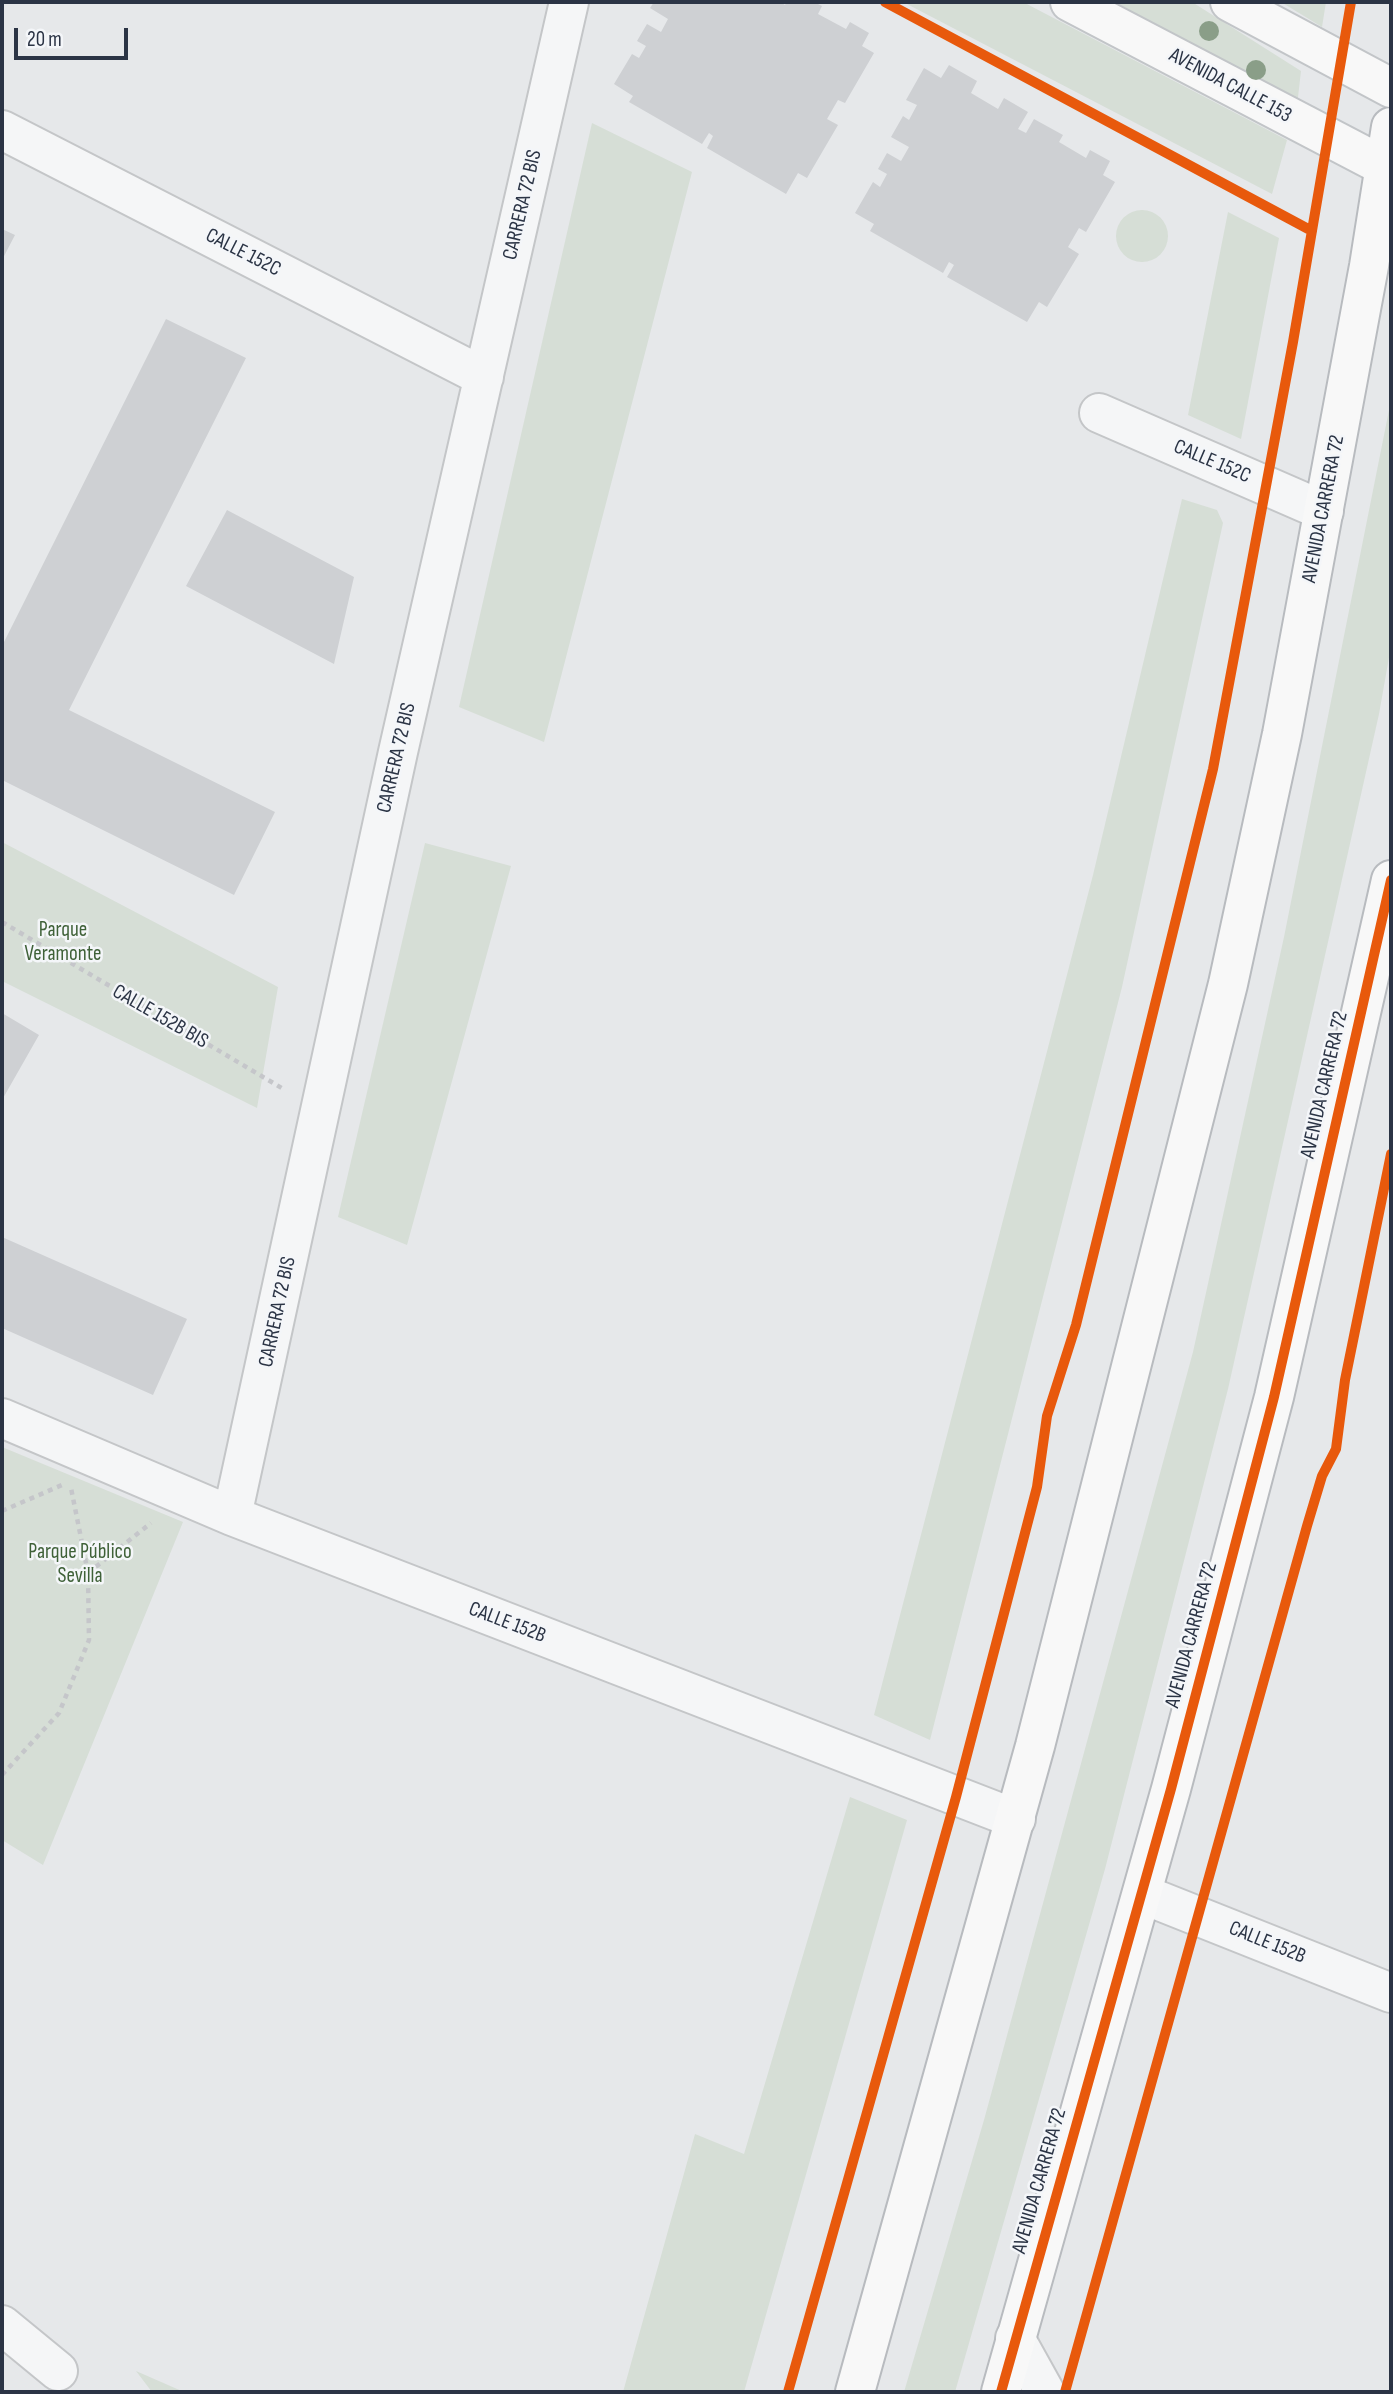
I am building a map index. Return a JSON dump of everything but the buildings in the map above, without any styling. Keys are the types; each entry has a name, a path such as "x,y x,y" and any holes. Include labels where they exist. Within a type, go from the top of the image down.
{"main road":[{"name":"AVENIDA CALLE 153","path":"1070,2 1388,169"},
{"path":"1230,2 1391,88"},
{"name":"AVENIDA CARRERA 72","path":"855,2392 1016,1819 1228,984 1282,734 1388,169 1391,127"},
{"name":"AVENIDA CARRERA 72","path":"1000,2392 1142,1894 1274,1397 1391,880"}],"street":[{"name":"CARRERA 72 BIS","path":"232,1516 319,1109 569,2"},
{"name":"CALLE 152C","path":"2,130 484,377"},
{"name":"CALLE 152C","path":"1099,413 1324,511"},
{"name":"CALLE 152B","path":"2,1418 232,1516 1016,1819"},
{"name":"CALLE 152B","path":"1142,1894 1391,1993"},
{"path":"2,2325 58,2371"},
{"path":"1016,2338 1045,2392"}],"path":[{"path":"2,1511 70,1481 88,1573 89,1640 59,1713 2,1775"},
{"path":"88,1573 186,1495"}],"green space":[{"path":"903,2 1023,2 1287,140 1272,194"},
{"path":"1115,2 1192,2 1301,71 1297,106"},
{"path":"1281,2 1326,2 1322,27"},
{"path":"592,123 692,172 544,742 459,707"},
{"path":"1142,210 1161,217 1168,236 1161,255 1142,262 1123,255 1116,236 1123,217"},
{"path":"1228,212 1279,238 1241,439 1188,415"},
{"path":"1391,400 1391,646 1379,714 1228,1389 1105,1869 955,2392 904,2392 984,2120 1193,1352 1284,937"},
{"path":"1182,499 1217,510 1223,523 1122,987 930,1740 874,1715 1093,875"},
{"name":"Parque Veramonte","path":"2,842 278,987 257,1108 2,981"},
{"path":"425,843 511,866 407,1245 338,1217"},
{"name":"Parque Público Sevilla","path":"2,1447 183,1522 43,1865 2,1840"},
{"path":"850,1797 907,1820 744,2392 623,2392 695,2134 744,2154"},
{"path":"136,2371 184,2392 152,2392"}],"cycle path":[{"path":"885,2 1312,231"},
{"path":"788,2392 956,1797 1037,1487 1047,1416 1076,1325 1213,769 1293,342 1351,2"},
{"path":"1001,2392 1171,1789 1274,1397 1391,880"},
{"path":"1065,2392 1307,1526 1322,1476 1336,1449 1345,1380 1391,1154"}]}
